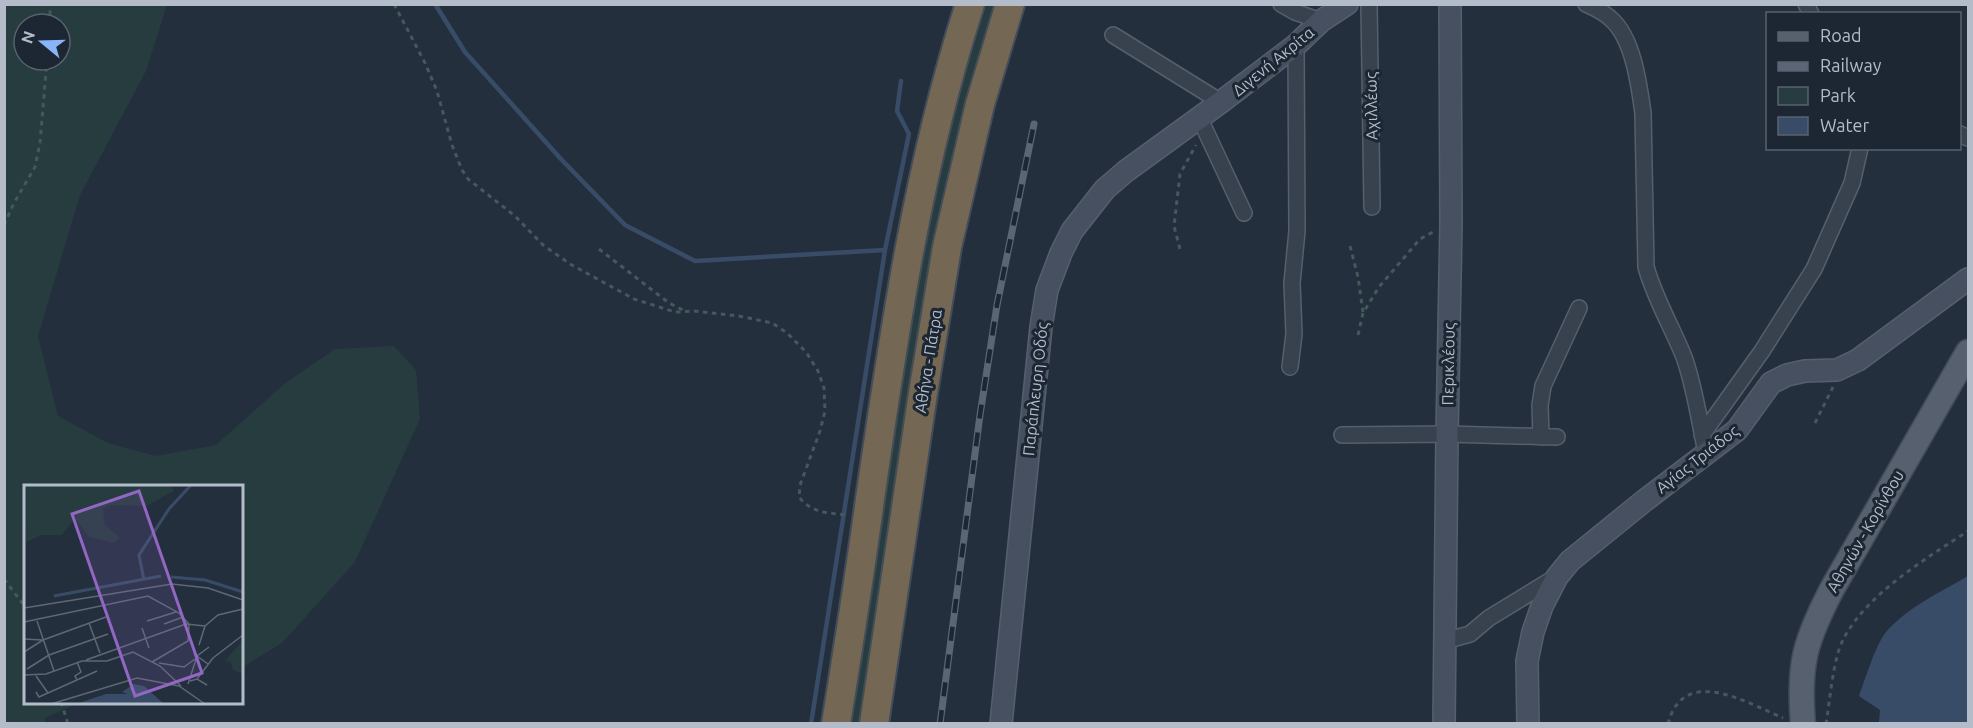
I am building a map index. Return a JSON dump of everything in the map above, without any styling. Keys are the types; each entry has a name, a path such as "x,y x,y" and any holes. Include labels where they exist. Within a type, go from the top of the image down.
{"highway":[{"path":"836,723 891,352 910,241 935,129 970,4"},
{"name":"Αθήνα - Πάτρα","path":"874,723 947,247 980,104 1010,4"}],"main road":[{"name":"Διγενή Ακρίτα","path":"1203,124 1221,102 1296,45 1321,21 1347,4"},
{"name":"Περικλέους","path":"1444,723 1451,224 1450,4"},
{"name":"Παράπλευρη Οδός","path":"1001,723 1040,338 1047,290 1072,231 1105,189 1126,171 1203,124"},
{"name":"Αγίας Τριάδος","path":"1528,723 1527,661 1533,632 1542,606 1557,577 1570,561 1704,444 1731,435 1741,426 1771,383 1787,375 1805,371 1837,370 1858,360 1968,279"},
{"name":"Αθηνών - Κορίνθου","path":"1793,721 1801,683 1802,662 1814,623 1968,352"}],"street":[{"path":"1281,4 1295,12 1321,21"},
{"name":"Αχιλλέως","path":"1370,4 1372,207"},
{"path":"1586,4 1611,18 1620,28 1628,45 1643,113 1646,267 1651,285 1690,375 1704,444"},
{"path":"1113,35 1221,102"},
{"path":"1290,367 1294,334 1292,283 1297,231 1296,45"},
{"path":"1203,124 1244,213"},
{"path":"1704,444 1814,269 1852,183 1860,150"},
{"path":"1541,437 1540,405 1543,386 1579,308"},
{"path":"1342,435 1447,434 1557,437"},
{"path":"1445,641 1470,634 1490,618 1557,577"}],"path":[{"path":"394,4 437,91 457,159 468,179 515,216 543,245 570,264 634,299 675,312 687,311 756,318 772,323 787,333 806,352 818,371 824,388 825,411 800,485 799,497 805,505 816,511 847,515"},
{"path":"4,225 34,167 40,143 46,72"},
{"path":"1180,249 1174,226 1180,174 1203,124"},
{"path":"1358,335 1363,313 1379,287 1420,239 1451,224"},
{"path":"1350,246 1358,277 1363,313"},
{"path":"599,249 669,303 687,311"},
{"path":"1815,423 1831,394 1837,370"},
{"path":"1826,723 1843,639 1864,610 1922,560 1968,531"},
{"path":"4,579 24,605"},
{"path":"1668,723 1673,710 1685,696 1718,692 1793,721"},
{"path":"62,704 68,723"}],"green space":[{"path":"4,5 167,5 146,71 80,195 38,336 58,416 108,443 156,456 216,445 284,384 335,349 394,346 416,370 420,419 355,562 282,643 243,666 243,485 24,485 24,704 76,704 45,718 45,723 5,723"},
{"path":"987,5 995,5 960,125 933,247 922,306 860,723 852,724 905,361 921,271 939,181 961,93"}],"water":[{"path":"1968,576 1968,723 1879,723 1880,710 1859,696 1883,637 1895,622 1915,607"}],"waterway":[{"path":"435,4 465,52 560,158 625,225 695,261 885,250"},
{"path":"811,724 885,250 909,134 897,111 901,81"}],"railway":[{"path":"940,724 980,415 997,305 1034,124"}]}
